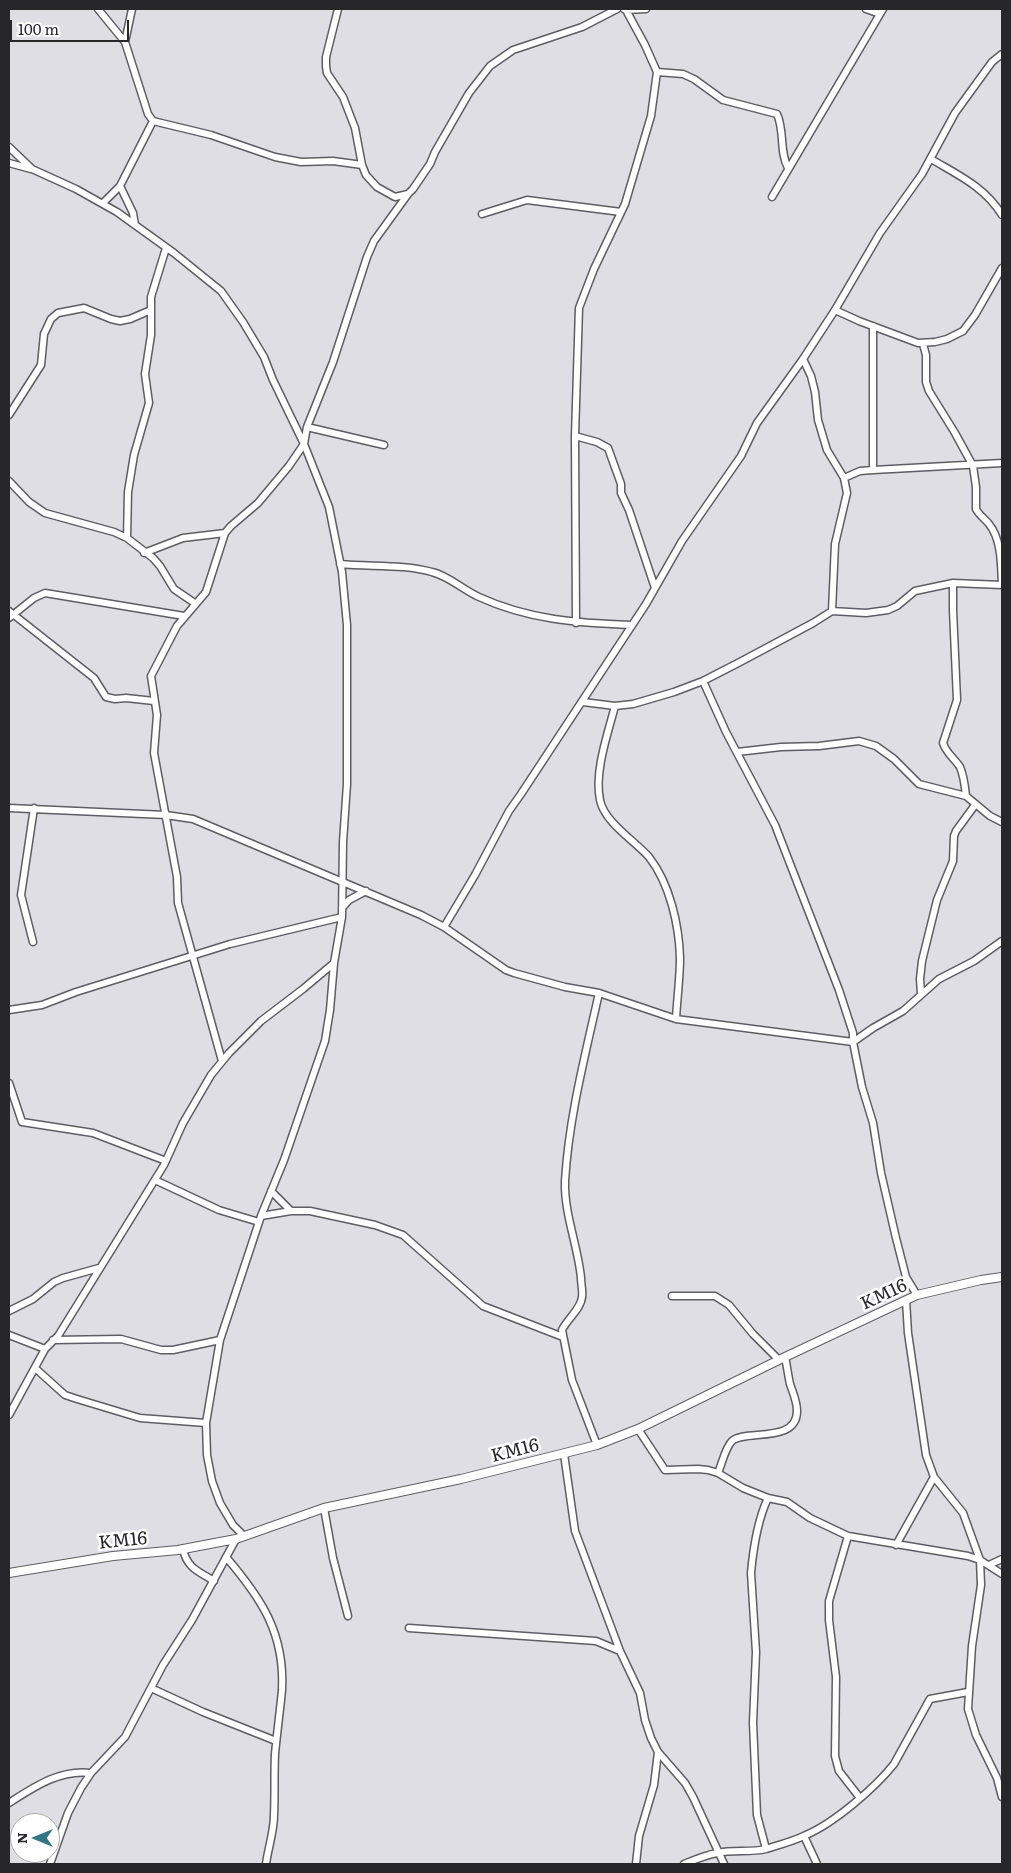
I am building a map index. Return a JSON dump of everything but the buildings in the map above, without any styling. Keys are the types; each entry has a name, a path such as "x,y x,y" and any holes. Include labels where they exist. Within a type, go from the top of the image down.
{"street":[{"path":"98,9 125,42 148,114 153,121 211,135 275,157 301,162 333,161 362,164"},
{"path":"125,42 132,9"},
{"path":"338,9 326,66 327,73 343,97 355,128 366,175 377,187 388,194 395,197 408,194"},
{"path":"222,1061 180,914 178,876 154,753 157,714 151,676 177,626 206,592 225,533 258,503 289,466 304,444 367,256 374,241 430,164 469,94 490,66 513,50 582,27 617,9"},
{"path":"576,623 575,436 579,308 594,269 621,212 647,132 658,72 645,44 625,10 646,9"},
{"path":"772,197 881,11 866,9"},
{"path":"444,927 475,875 508,811 583,702 632,626 682,541 741,456 756,423 803,360 880,233 931,159 955,113 992,62 1002,54"},
{"path":"658,72 683,74 694,79 723,100 777,114 782,134 783,158 788,168"},
{"path":"103,203 120,186 153,121"},
{"path":"9,147 32,169"},
{"path":"931,159 990,196 1002,215"},
{"path":"9,163 32,169 103,203 166,248 221,291 264,357 304,444 329,506 340,564 347,625 347,784 343,842 342,917 334,963 330,1010 325,1041 284,1160 260,1219 220,1340 206,1423 207,1455 212,1481 220,1503 233,1525 244,1536"},
{"path":"120,186 133,213 134,225"},
{"path":"482,214 527,200 621,212"},
{"path":"127,538 128,492 133,464 149,404 145,374 151,335 151,297 166,248"},
{"path":"835,310 872,326 923,344 947,339 962,331 975,315 1002,268"},
{"path":"9,414 41,365 44,334 51,319 58,312 84,308 120,321 151,310"},
{"path":"872,326 873,470"},
{"path":"583,702 615,706 632,704 674,692 703,681 813,624 832,611 866,613 888,610 897,606 915,591 954,583 1002,585 1001,563 994,534 989,524 976,509 976,487 973,466 956,433 928,391 926,355 923,344"},
{"path":"803,360 811,376 818,420 827,450 844,478 847,493 835,544 832,611"},
{"path":"308,428 384,445"},
{"path":"575,436 597,442 608,448 621,484 621,493 629,510 655,588"},
{"path":"844,478 860,471 1002,463"},
{"path":"9,480 29,502 45,513 114,532 127,538 160,566 174,589 196,604"},
{"path":"144,553 183,538 225,533"},
{"path":"340,564 370,567 411,567 430,571 480,598 531,616 576,623 632,626"},
{"path":"954,583 953,610 957,700 943,744 960,768 966,796"},
{"path":"154,701 106,697 94,678 10,614 45,593 184,616"},
{"path":"703,681 726,732 775,826 839,990 853,1033 862,1087 873,1123 886,1199 906,1277 917,1295"},
{"path":"615,706 598,783 600,801 604,810 649,858 663,880 678,931 680,959 676,1020"},
{"path":"738,752 859,741 876,746 894,759 919,784 966,796 975,805 1002,822"},
{"path":"920,994 922,961 937,900 952,861 954,836 975,805"},
{"path":"9,808 166,815 193,819 314,868 343,883 421,915 444,927 506,970 565,987 599,993 676,1020 853,1042 902,1010 948,973 974,960 1002,941"},
{"path":"33,942 21,895 34,808"},
{"path":"342,908 349,900 366,891"},
{"path":"9,1010 42,1006 76,992 193,955 265,934 342,917"},
{"path":"9,1416 45,1349 82,1298 155,1180 183,1124 211,1075 222,1061 261,1022 334,963"},
{"path":"597,1445 572,1380 562,1330 565,1323 580,1304 582,1297 580,1270 567,1210 565,1184 573,1109 599,993"},
{"path":"9,1083 22,1122 92,1133 166,1161"},
{"path":"155,1180 218,1210 260,1219 291,1212 310,1212 361,1221 403,1235 483,1306 563,1337"},
{"path":"271,1191 291,1212"},
{"path":"9,1311 33,1299 54,1282 99,1268"},
{"name":"KM16","path":"9,1573 113,1556 183,1549 236,1538 324,1508 461,1479 597,1445 638,1429 782,1358 917,1295 1002,1277"},
{"path":"672,1296 715,1296 729,1305 753,1334 782,1358 796,1401 797,1413 790,1427 774,1433 740,1437 733,1440 718,1473"},
{"path":"906,1300 908,1333 926,1455 934,1477 963,1513 980,1560 980,1585 967,1701 969,1716 997,1778 1002,1797"},
{"path":"9,1335 45,1349"},
{"path":"53,1340 121,1339 161,1350 173,1350 220,1340"},
{"path":"35,1368 65,1395 84,1402 140,1418 206,1423"},
{"path":"638,1429 665,1470 698,1468 718,1473 743,1488 768,1498 788,1502 810,1518 848,1536 958,1554 980,1560 1002,1574"},
{"path":"564,1454 575,1531 620,1651 640,1693 645,1720 651,1738 658,1752 685,1783 724,1864"},
{"path":"896,1545 934,1477"},
{"path":"766,1848 757,1816 753,1723 756,1652 751,1573 764,1508 768,1498"},
{"path":"324,1508 348,1616"},
{"path":"848,1536 829,1601 836,1677 835,1756 840,1771 860,1798"},
{"path":"50,1864 68,1813 91,1773 125,1737 163,1665 192,1620 236,1538"},
{"path":"183,1549 185,1560 189,1565 214,1581"},
{"path":"226,1557 260,1600 273,1628 280,1655 282,1677 276,1741 274,1816 272,1840 266,1864"},
{"path":"989,1565 1002,1559"},
{"path":"409,1628 596,1641 620,1651"},
{"path":"152,1688 203,1712 276,1741"},
{"path":"684,1864 718,1852 752,1851 766,1848 804,1836 822,1826 860,1798 894,1764 930,1700 968,1692"},
{"path":"636,1864 639,1836 654,1785 658,1752"},
{"path":"9,1803 58,1776 80,1772 91,1773"},
{"path":"804,1836 817,1864"}]}
